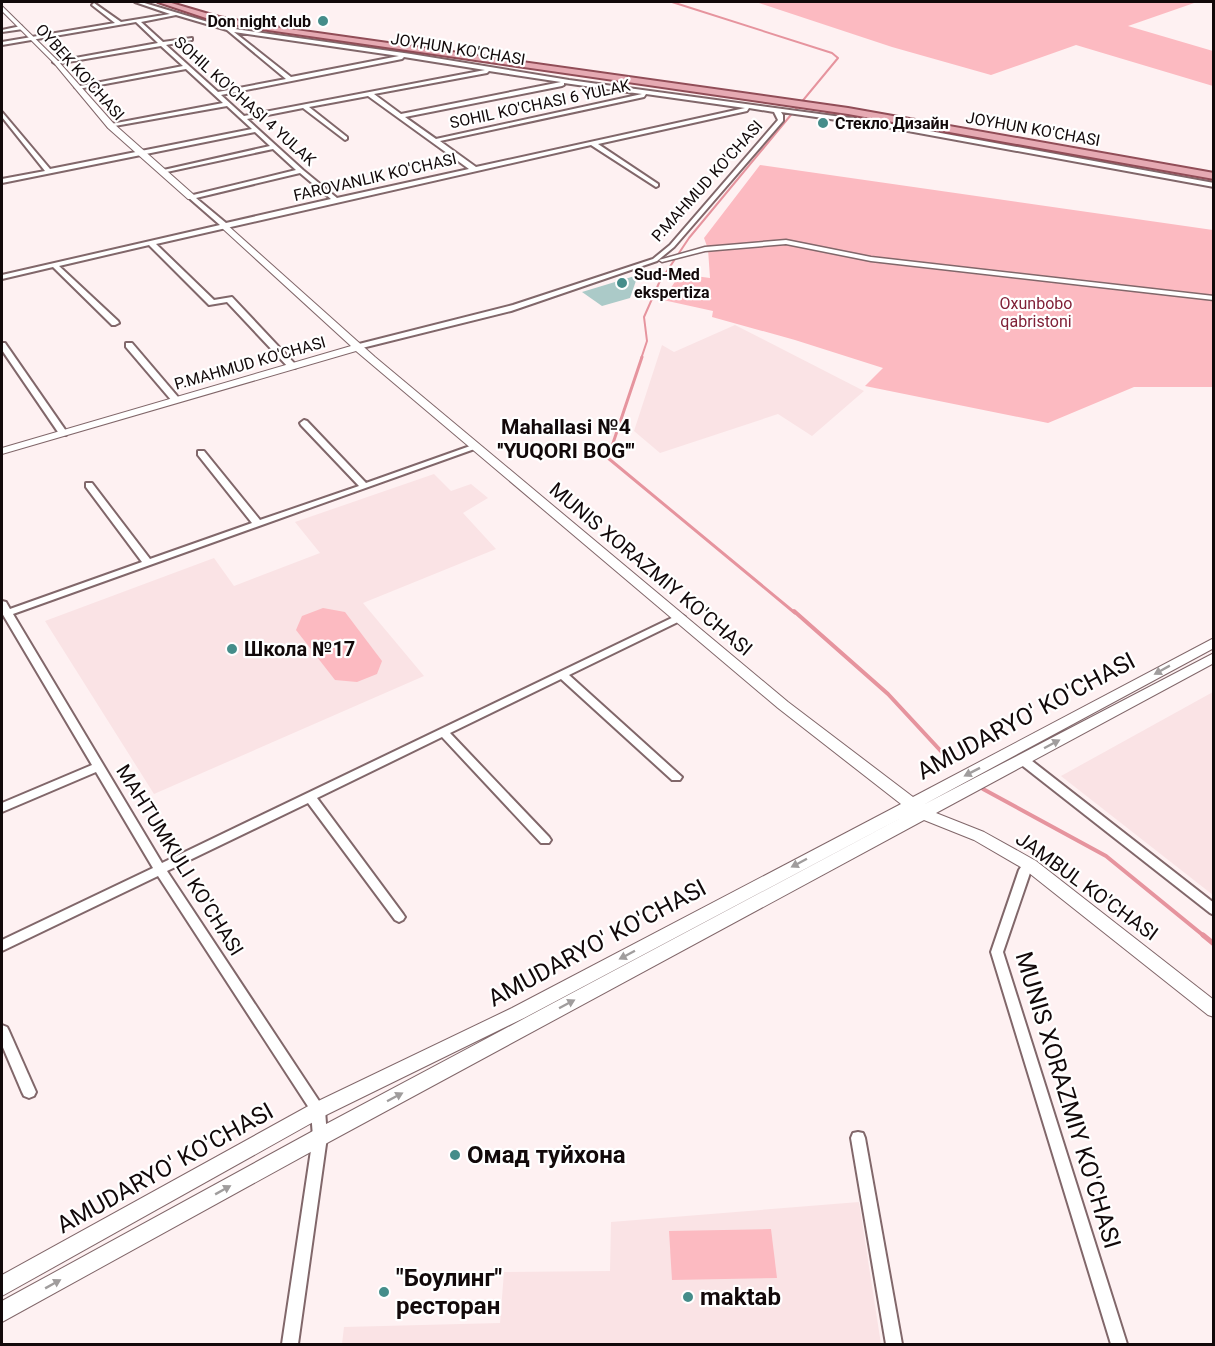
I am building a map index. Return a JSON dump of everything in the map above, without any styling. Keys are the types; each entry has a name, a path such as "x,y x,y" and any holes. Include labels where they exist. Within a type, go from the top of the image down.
{"main road":[{"name":"JOYHUN KO'CHASI","path":"161,2 218,19 261,27 779,102 849,110 1214,174"},
{"name":"JOYHUN KO'CHASI","path":"175,2 263,24 779,102"}],"street":[{"name":"JOYHUN KO'CHASI","path":"137,2 227,29 768,110 779,102"},
{"path":"411,2 421,5"},
{"path":"94,4 120,24"},
{"name":"OYBEK KO'CHASI","path":"3,11 56,62 111,126 138,153 225,226"},
{"path":"2,44 178,14"},
{"name":"SOHIL KO'CHASI 4 YULAK","path":"137,21 274,147 336,200"},
{"path":"2,31 21,28"},
{"path":"227,29 290,79"},
{"path":"56,62 190,39"},
{"path":"217,94 411,56"},
{"path":"78,87 188,67"},
{"path":"243,118 495,69"},
{"path":"400,116 569,82"},
{"name":"SOHIL KO'CHASI 6 YULAK","path":"433,141 652,93"},
{"path":"370,94 474,169"},
{"path":"779,102 786,113 886,125 1214,185"},
{"name":"P.MAHMUD KO'CHASI","path":"508,309 655,260 672,246 781,120 779,102"},
{"path":"111,126 228,104"},
{"path":"304,107 345,138"},
{"name":"FAROVANLIK KO'CHASI","path":"2,277 755,107"},
{"path":"2,114 49,172"},
{"path":"2,181 256,130"},
{"path":"592,143 656,185"},
{"path":"162,171 274,147"},
{"path":"191,197 301,171"},
{"name":"MUNIS XORAZMIY KO'CHASI","path":"225,226 358,347 476,447 680,616 783,705 918,809"},
{"path":"150,242 212,303 229,299 292,366"},
{"path":"662,260 705,249 786,242 871,259 1214,298"},
{"name":"P.MAHMUD KO'CHASI","path":"2,451 358,347 508,309 662,260"},
{"path":"53,264 115,323"},
{"path":"2,345 63,433"},
{"path":"129,345 175,399"},
{"path":"304,423 364,486"},
{"path":"4,609 148,563 476,447"},
{"path":"201,453 258,524"},
{"path":"89,485 148,563"},
{"name":"MAHTUMKULI KO'CHASI","path":"4,609 159,868 318,1110 320,1137 290,1344"},
{"path":"2,946 680,616"},
{"name":"AMUDARYO' KO'CHASI","path":"2,1312 918,809 1214,642"},
{"name":"AMUDARYO' KO'CHASI","path":"2,1286 318,1110 518,1012 918,809 1001,772 1214,657"},
{"path":"562,675 676,777"},
{"path":"443,732 545,840"},
{"path":"1023,760 1214,910"},
{"path":"2,808 97,767"},
{"path":"309,796 399,917"},
{"name":"JAMBUL KO'CHASI","path":"918,809 979,836 1030,865 1214,1010"},
{"name":"MUNIS XORAZMIY KO'CHASI","path":"1025,870 997,952 1119,1344"},
{"path":"2,1031 29,1092"},
{"path":"858,1138 894,1344"}],"shaded area":[{"path":"735,325 864,391 812,436 778,414 660,453 634,431 662,345 674,352"},
{"name":"Школа №17","path":"434,474 451,491 471,484 488,498 463,513 496,549 363,603 424,676 154,794 45,621 214,558 234,586 320,553 295,522"},
{"path":"1213,692 1213,895 1061,776"},
{"name":"maktab","path":"859,1202 881,1344 342,1344 344,1327 500,1323 504,1272 610,1271 611,1222"}],"green space":[{"path":"756,2 1197,2 1128,26 1213,51 1213,86 1076,45 991,75 892,47"},
{"name":"Oxunbobo qabristoni","path":"760,165 1213,230 1213,387 1134,387 1048,423 865,386 883,368 712,317 713,311 663,300 680,274 710,278 708,249 704,238"},
{"path":"323,608 345,612 382,661 377,674 357,682 335,680 296,630 302,616"},
{"path":"771,1229 777,1278 672,1280 669,1231"}],"building":[{"name":"Sud-Med ekspertiza","path":"638,275 630,298 602,306 582,292"}],"waterway":[{"path":"641,359 647,341 644,317 659,283 689,238 838,58 832,53 672,2"},
{"path":"826,113 881,123"},
{"path":"966,138 1214,182"},
{"path":"642,357 608,458 795,613"},
{"path":"794,611 888,694 952,763"},
{"path":"983,789 1106,856 1204,936"},
{"path":"1203,935 1214,944"}],"place":[{"name":"Don night club","path":"323,21"},
{"name":"Стекло Дизайн","path":"823,123"},
{"name":"Sud-Med ekspertiza","path":"622,283"},
{"name":"Школа №17","path":"232,649"},
{"name":"Омад туйхона","path":"455,1155"},
{"name":"\"Боулинг\" ресторан","path":"384,1292"},
{"name":"maktab","path":"688,1297"}],"district":[{"name":"Mahallasi №4 ''YUQORI BOG'\"","path":"566,439"}]}
